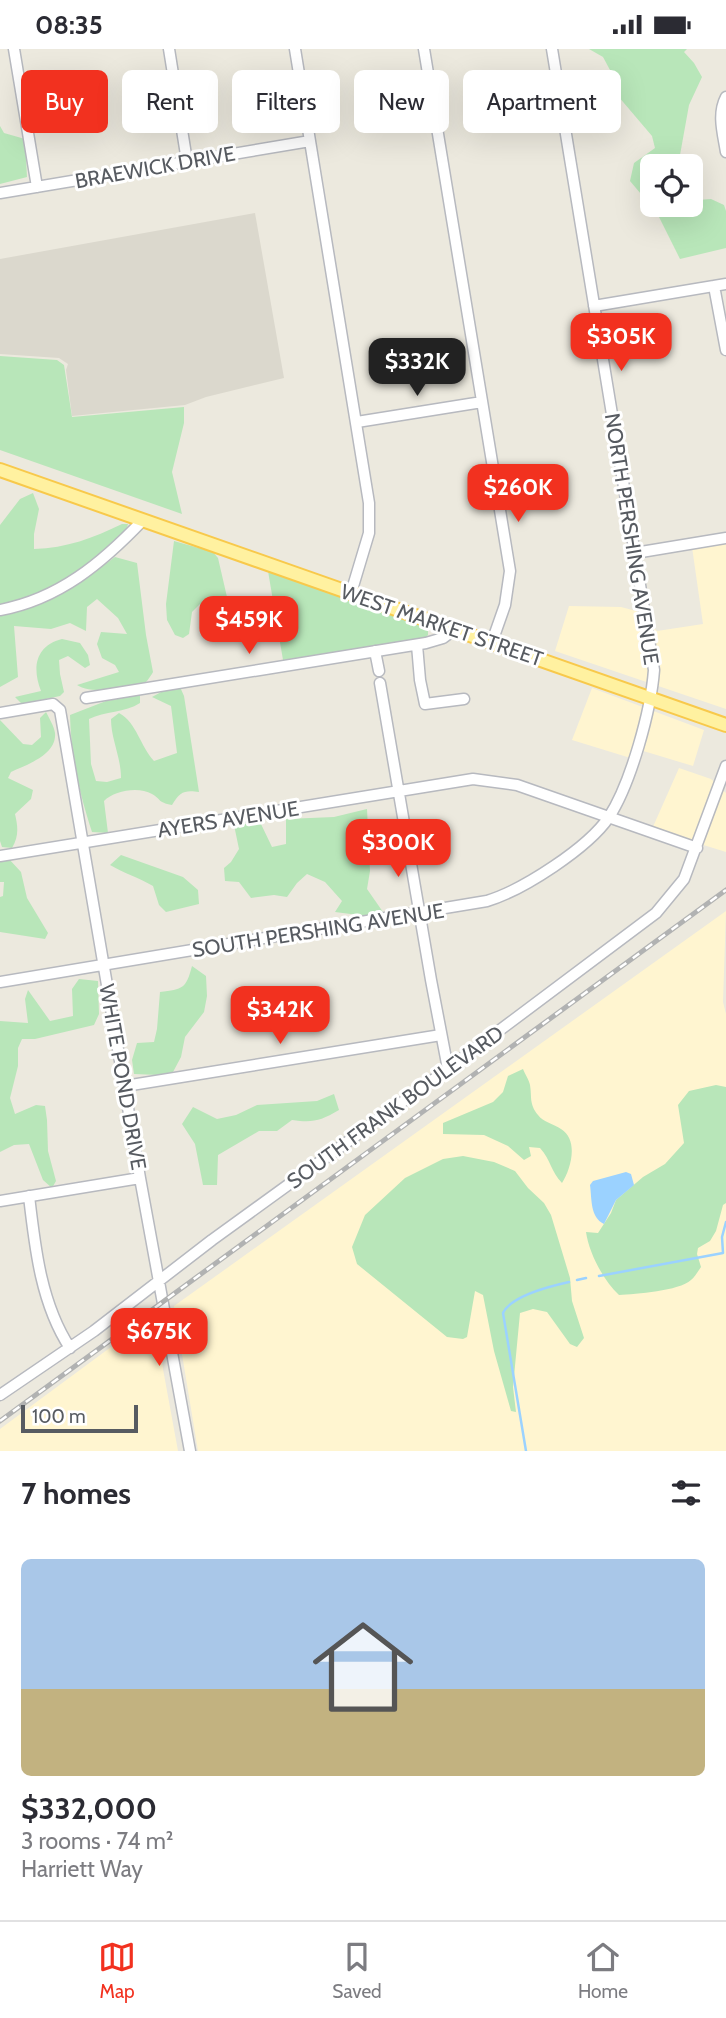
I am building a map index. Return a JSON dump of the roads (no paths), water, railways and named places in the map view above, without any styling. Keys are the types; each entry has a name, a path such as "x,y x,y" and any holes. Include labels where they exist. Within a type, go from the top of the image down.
{"main road":[{"name":"WEST MARKET STREET","path":"0,470 726,725"}],"street":[{"path":"15,49 37,187"},
{"path":"169,49 187,161"},
{"path":"295,49 357,422 370,521 351,593"},
{"path":"425,49 510,571 505,605 492,642"},
{"name":"NORTH PERSHING AVENUE","path":"552,49 654,670 652,699"},
{"path":"726,97 722,104 726,152"},
{"name":"BRAEWICK DRIVE","path":"0,193 310,141"},
{"path":"594,306 726,284"},
{"path":"715,286 726,350"},
{"path":"357,422 482,402"},
{"path":"0,610 36,600 74,582 107,557 142,520"},
{"path":"635,553 726,538"},
{"path":"86,698 417,645 443,638 455,629"},
{"path":"417,645 425,704 464,699"},
{"path":"375,651 379,671"},
{"path":"380,683 448,1069"},
{"name":"SOUTH PERSHING AVENUE","path":"0,982 487,901 516,890 576,849 608,818 626,782 652,699"},
{"name":"WHITE POND DRIVE","path":"0,713 55,704 60,710 190,1451"},
{"name":"SOUTH FRANK BOULEVARD","path":"0,1395 70,1348 222,1232 448,1069 656,913 684,879 726,766"},
{"name":"AYERS AVENUE","path":"0,856 461,780 485,779 517,785 697,848"},
{"path":"125,1086 441,1035"},
{"path":"0,1201 140,1178"},
{"path":"29,1196 46,1297 56,1325 70,1348"}],"water":[{"path":"626,1172 631,1174 634,1185 616,1200 604,1224 594,1213 590,1185 593,1181"}],"waterway":[{"path":"599,1276 723,1253 722,1237 726,1222"},
{"path":"577,1280 586,1278"},
{"path":"526,1451 503,1313 507,1307 523,1297 569,1282"}],"railway":[{"path":"0,1421 726,890"}]}
